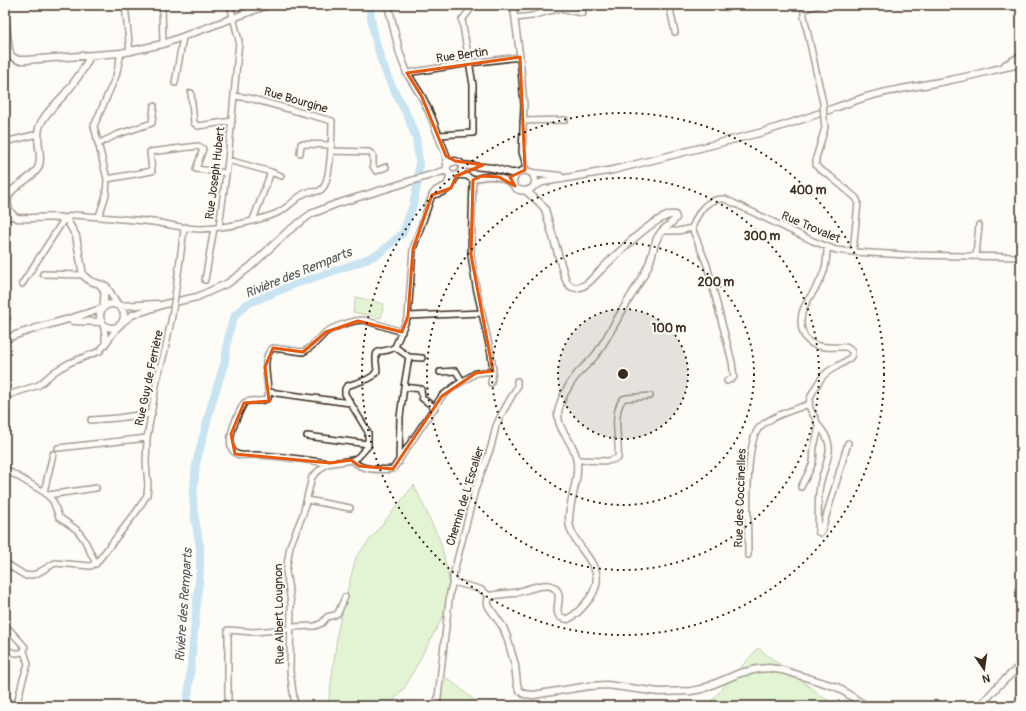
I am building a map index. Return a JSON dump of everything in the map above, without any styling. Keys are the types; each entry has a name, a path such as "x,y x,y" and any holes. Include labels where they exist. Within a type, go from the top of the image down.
{"main road":[{"path":"5,18 7,52 18,60 130,52 163,44 268,5"},
{"path":"388,5 400,54 407,73 422,97 446,156 455,171"},
{"path":"90,56 83,69 66,93 43,118 38,134 39,166 35,172 11,192 7,199 8,207 13,216 22,218 65,218 76,236 83,275 87,279 108,288 124,311 124,321"},
{"path":"1002,67 1021,56"},
{"path":"526,192 543,182 613,170 783,127 872,96 962,78 1002,67 1021,64"},
{"path":"446,156 459,162 455,171"},
{"path":"59,322 102,323 110,328 118,327 132,315 165,304 197,297 228,284 250,267 295,225 311,214 336,204 434,174 455,171 471,166 493,168 517,173 525,170 532,173 556,176 579,175"},
{"path":"505,171 519,190 526,192 539,202"},
{"path":"514,185 514,176 517,173"},
{"path":"532,173 535,179 533,187 539,202 547,213 565,278 568,285 572,287 580,288 584,286 641,232 669,215 675,215 674,220 658,237 641,280 598,352 572,381 560,404 558,413 560,426 574,448 577,460 577,470 570,511 570,527 572,534 594,566 597,577 593,593 578,612 568,619 560,617 558,614 558,593 552,586 543,585 516,592 490,596 488,604 503,627 509,643 515,665 519,690 524,694 533,695 589,686 606,685 659,692 691,691 702,689 740,673 768,668 782,670 837,687 866,706"},
{"path":"98,283 105,292 103,307 100,314 102,323"},
{"path":"5,339 29,330 81,316 111,304 165,304"},
{"path":"980,706 998,686 1021,665"}],"street":[{"path":"125,5 130,52"},
{"path":"162,5 163,44"},
{"name":"Rue Joseph Hubert","path":"216,228 228,160 239,41 230,5"},
{"path":"438,135 473,133 474,101 470,63 462,20 472,7 471,5"},
{"path":"513,5 520,57 524,105 522,152 525,162 525,170"},
{"path":"669,5 675,32"},
{"path":"819,5 808,8 804,11 823,103 824,128 816,158 816,165 856,198 858,202 852,252"},
{"path":"515,18 532,16 559,9 583,12"},
{"path":"175,83 183,37"},
{"path":"99,216 106,195 107,179 94,126 116,76 121,53"},
{"name":"Rue Bertin","path":"407,73 520,57"},
{"name":"Rue Joseph Hubert","path":"191,93 194,124 198,126 232,121"},
{"name":"Rue Bourgine","path":"65,218 74,215 99,216 199,229 216,228 253,220 276,213 290,206 306,192 317,192 322,189 325,183 331,148 332,121 249,98 234,96"},
{"path":"98,144 116,135 152,123 154,106"},
{"path":"523,121 566,120"},
{"path":"5,142 38,134"},
{"path":"300,153 301,144 369,152 373,155 373,166 376,171 386,167"},
{"path":"107,179 152,171 150,152 198,146 203,149 196,170 226,173"},
{"path":"228,160 281,176"},
{"path":"473,180 455,171 447,185 436,190 432,195 412,254 408,316 402,332 395,347 392,349 378,351 376,354 375,358 377,371 373,376 347,386 345,389 345,394 368,432 368,444 364,451 353,460 359,466 382,470 393,469 442,396 462,381 476,373 493,371"},
{"path":"253,220 270,172"},
{"path":"473,180 482,176 499,177 505,178 514,185"},
{"path":"473,180 471,255 493,371 491,383"},
{"name":"Rue Trovalet","path":"692,228 699,212 706,204 719,199 725,199 836,250 907,255 1021,256"},
{"path":"5,219 13,216"},
{"path":"22,284 65,218"},
{"path":"976,255 979,225"},
{"name":"Rue Guy de Ferrière","path":"96,564 137,511 147,495 147,438 157,380 172,316 184,230 186,227"},
{"path":"205,280 216,228"},
{"path":"662,231 678,231 692,228 702,251 732,362 734,377 727,381"},
{"path":"827,247 827,259 824,271 819,284 809,296 805,305 802,317 802,328 805,337 810,343 818,346 846,347 850,349 852,357 828,371 813,391 809,404 810,410 818,425 823,430 830,445 830,453 820,486 818,532 820,533 848,443"},
{"path":"43,274 83,275"},
{"path":"408,316 482,313"},
{"path":"330,463 235,454 231,448 231,434 243,405 248,401 268,400 269,383 265,366 270,351 273,348 303,352 319,340 326,332 364,320 402,332"},
{"path":"102,323 105,335 104,346"},
{"path":"5,396 39,385 65,365 96,353 104,346 118,327"},
{"path":"395,347 409,357 422,358"},
{"path":"399,462 400,417 409,357"},
{"path":"440,372 456,371 462,381"},
{"name":"Chemin de L'Escalier","path":"437,706 450,592 456,562 475,490 491,447 498,422 517,386 517,381"},
{"path":"404,386 421,389 422,398 435,408"},
{"path":"269,392 350,403"},
{"path":"577,460 608,461 618,458 617,414 621,402 626,398 650,396"},
{"name":"Rue des Coccinelles","path":"748,555 749,460 754,437 758,429 766,422 809,404"},
{"path":"91,420 152,413"},
{"path":"801,487 812,462 813,448 818,425"},
{"path":"307,436 368,444"},
{"path":"58,448 147,438"},
{"path":"46,493 53,454"},
{"name":"Rue Albert Lougnon","path":"295,706 290,672 291,603 286,571 288,558 295,531 303,514 312,477 322,467 330,463 353,460"},
{"path":"5,469 46,493 53,501 59,517 77,530 84,539 96,564 86,566 54,563 36,574 26,576 5,563"},
{"path":"46,493 96,488"},
{"path":"307,500 350,508"},
{"path":"453,582 480,589 490,596"},
{"path":"228,706 228,630 253,632 319,625 326,617 338,614 345,597"},
{"path":"5,625 24,647 28,664 18,699"},
{"path":"5,650 16,654 24,650"}],"highlighted area":[{"path":"520,57 525,170 510,177 515,186 499,177 482,176 473,180 471,255 493,371 476,373 442,396 393,469 359,466 351,460 330,463 235,454 231,434 244,403 269,401 265,367 273,348 303,352 326,332 358,321 402,332 408,316 413,249 432,195 451,188 456,176 483,165 455,161 446,156 422,97 407,73"}],"green space":[{"path":"356,297 384,304 381,318 353,312"},
{"path":"414,485 441,543 453,598 405,687 389,706 325,706 329,699 338,629 356,557"},
{"path":"758,648 835,706 707,706"},
{"path":"447,678 482,706 429,706"}],"waterway":[{"name":"Rivière des Remparts","path":"187,706 200,570 200,547 193,498 196,464 211,406 225,361 229,332 235,315 247,304 295,284 360,262 380,253 403,233 413,205 418,182 419,161 416,138 408,117 389,80 381,60 374,35 369,5"}]}
